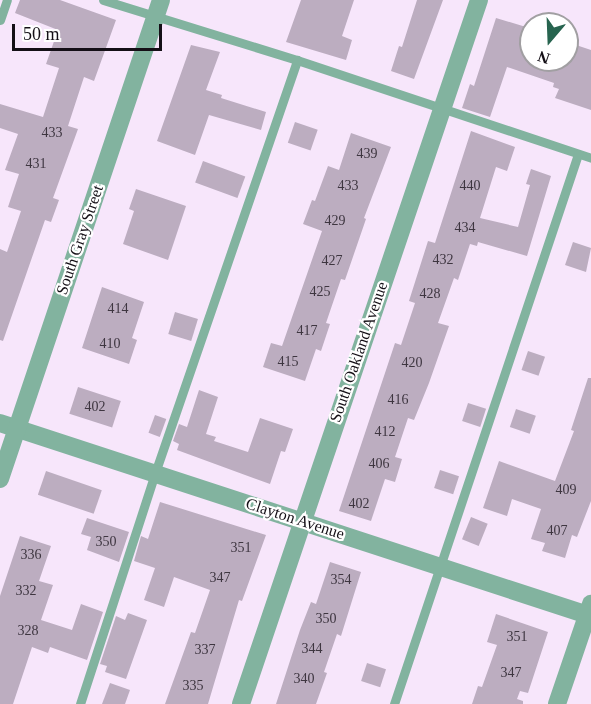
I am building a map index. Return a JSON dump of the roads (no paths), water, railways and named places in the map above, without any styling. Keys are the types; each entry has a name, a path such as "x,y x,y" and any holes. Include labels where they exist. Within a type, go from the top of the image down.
{"street":[{"name":"South Gray Street","path":"0,479 9,425 161,0"},
{"name":"South Oakland Avenue","path":"241,704 478,0"},
{"name":"Clayton Avenue","path":"9,425 438,566 590,611"},
{"path":"557,704 590,611"}],"lane":[{"path":"0,20 7,0"},
{"path":"103,0 155,18 297,60 591,158"},
{"path":"80,704 155,473 297,60"},
{"path":"393,704 578,154"}]}
